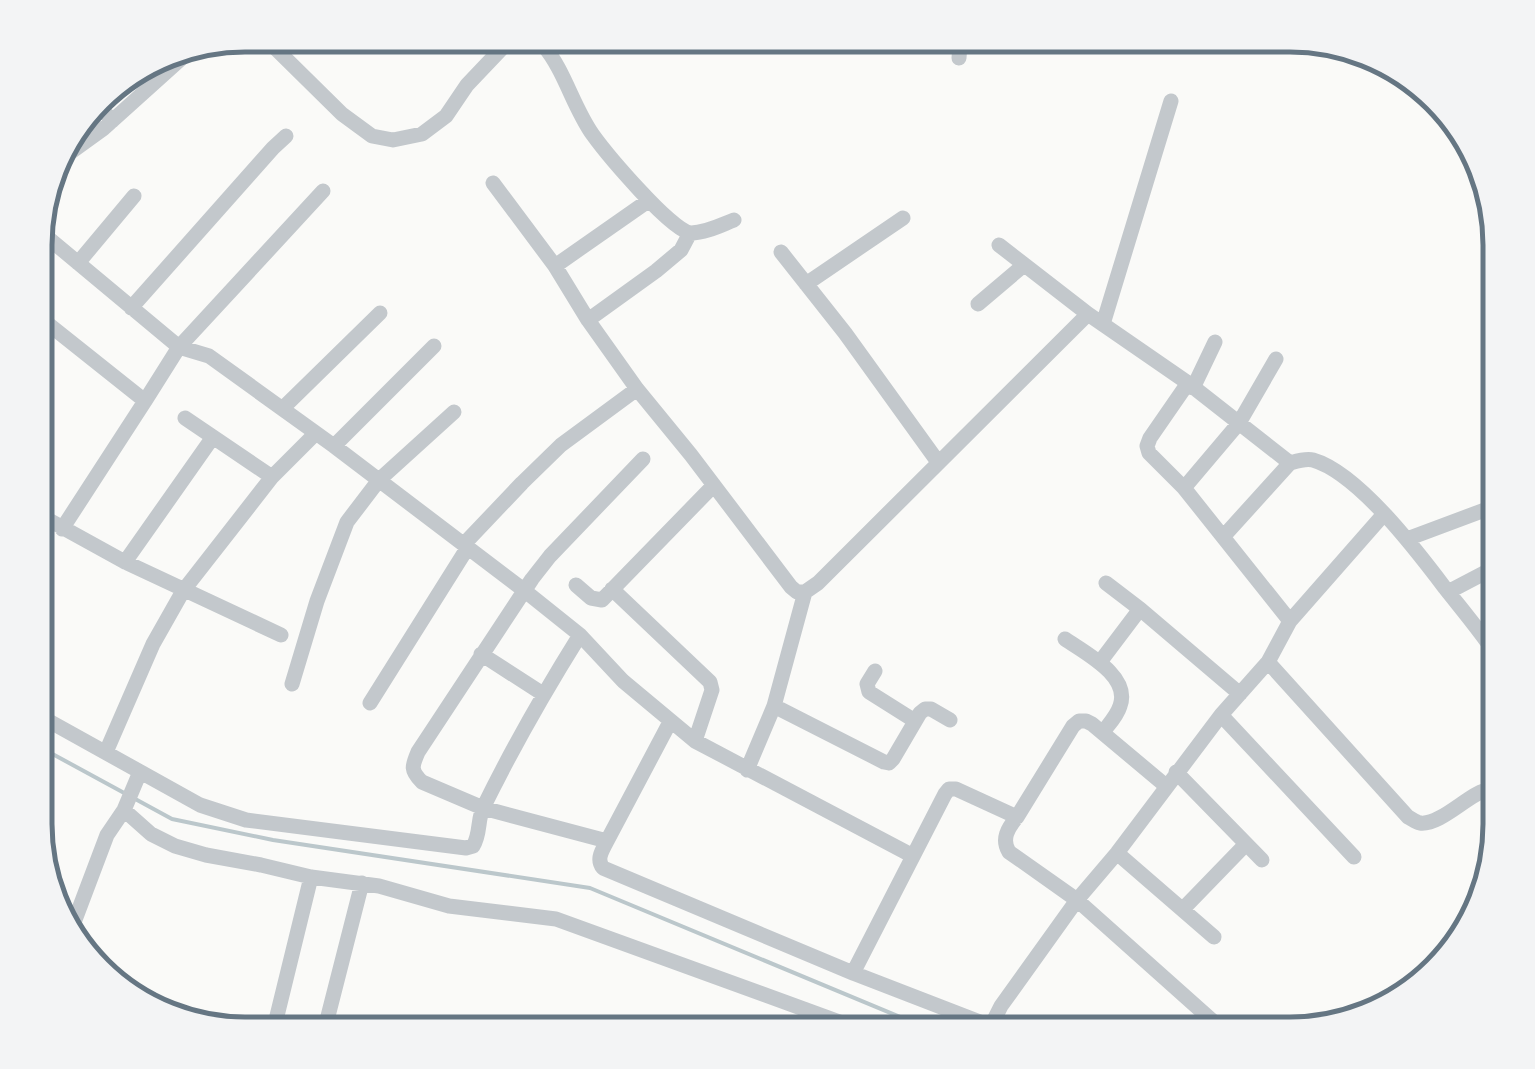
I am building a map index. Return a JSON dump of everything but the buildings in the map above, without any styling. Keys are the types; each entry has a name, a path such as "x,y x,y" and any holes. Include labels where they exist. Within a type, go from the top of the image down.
{"street":[{"path":"279,52 342,114 372,136 393,140 422,134 446,116 467,85 498,52"},
{"path":"549,52 593,135 648,201 681,229 690,233 706,231 734,220"},
{"path":"80,145 112,121 160,72"},
{"path":"1103,324 1171,101"},
{"path":"105,113 112,121"},
{"path":"131,308 273,148 286,136"},
{"path":"493,183 555,266 588,320 637,389 691,455 791,587 797,592 805,592 818,583 1088,314"},
{"path":"62,529 179,347 323,191"},
{"path":"78,263 134,196"},
{"path":"555,266 648,201"},
{"path":"806,284 903,218"},
{"path":"588,320 656,271 681,250 690,233"},
{"path":"52,241 179,347 209,356 283,408 466,545 580,635 623,681 670,722 695,741 747,770 913,856"},
{"path":"999,244 1088,314 1190,385 1290,463"},
{"path":"781,252 845,333 938,462"},
{"path":"978,304 1024,265"},
{"path":"283,408 380,313"},
{"path":"52,326 145,401"},
{"path":"1215,342 1190,385 1150,438 1147,446 1149,453 1184,488 1290,621"},
{"path":"334,446 434,346"},
{"path":"1184,488 1239,423 1276,359"},
{"path":"370,703 466,545 522,483 561,445 637,389"},
{"path":"292,684 317,601 347,522 379,480 454,412"},
{"path":"185,418 272,477"},
{"path":"106,752 153,644 183,590 272,477 316,433"},
{"path":"126,562 212,436"},
{"path":"607,842 482,808 422,782 414,774 412,766 418,752 481,654 532,579 550,556 643,459"},
{"path":"1223,538 1290,463 1299,460 1312,460 1326,465 1347,480 1384,514 1407,539 1483,636"},
{"path":"576,585 596,600 602,600 714,485"},
{"path":"1407,539 1483,511"},
{"path":"996,1017 1001,1006 1077,900 1117,853 1176,772 1221,715 1268,662 1290,621 1384,514"},
{"path":"52,522 126,562 281,635"},
{"path":"1448,592 1483,574"},
{"path":"1106,583 1140,609 1240,694"},
{"path":"612,589 710,682 712,690 695,741"},
{"path":"747,770 774,706 805,592"},
{"path":"1100,662 1140,609"},
{"path":"52,723 106,752 137,778 200,805 246,820 466,848 473,846 476,841 482,808 543,694 580,635"},
{"path":"1065,639 1100,662 1119,683 1122,694 1120,706 1103,732"},
{"path":"481,654 543,694"},
{"path":"1268,662 1408,817 1418,822 1430,822 1463,804 1477,793 1483,791"},
{"path":"875,671 867,684 866,689 915,721"},
{"path":"774,706 884,762 889,763 893,760 920,713 925,709 931,709 950,720"},
{"path":"1221,715 1354,856"},
{"path":"1166,786 1103,732 1086,720 1079,721 1073,726 1006,834 1005,845 1009,852 1077,900 1208,1017"},
{"path":"670,722 599,858 603,868 853,973 967,1017"},
{"path":"1176,772 1262,860"},
{"path":"76,917 107,835 124,810 137,778"},
{"path":"853,973 944,794 949,789 956,789 1017,817"},
{"path":"124,810 151,834 175,846 206,856 262,865 311,877 379,886 449,906 556,919 827,1017"},
{"path":"1183,909 1246,844"},
{"path":"1117,853 1214,937"},
{"path":"277,1017 311,877"},
{"path":"328,1017 362,883"}],"waterway":[{"path":"52,754 172,819 273,840 590,888 900,1017"}]}
